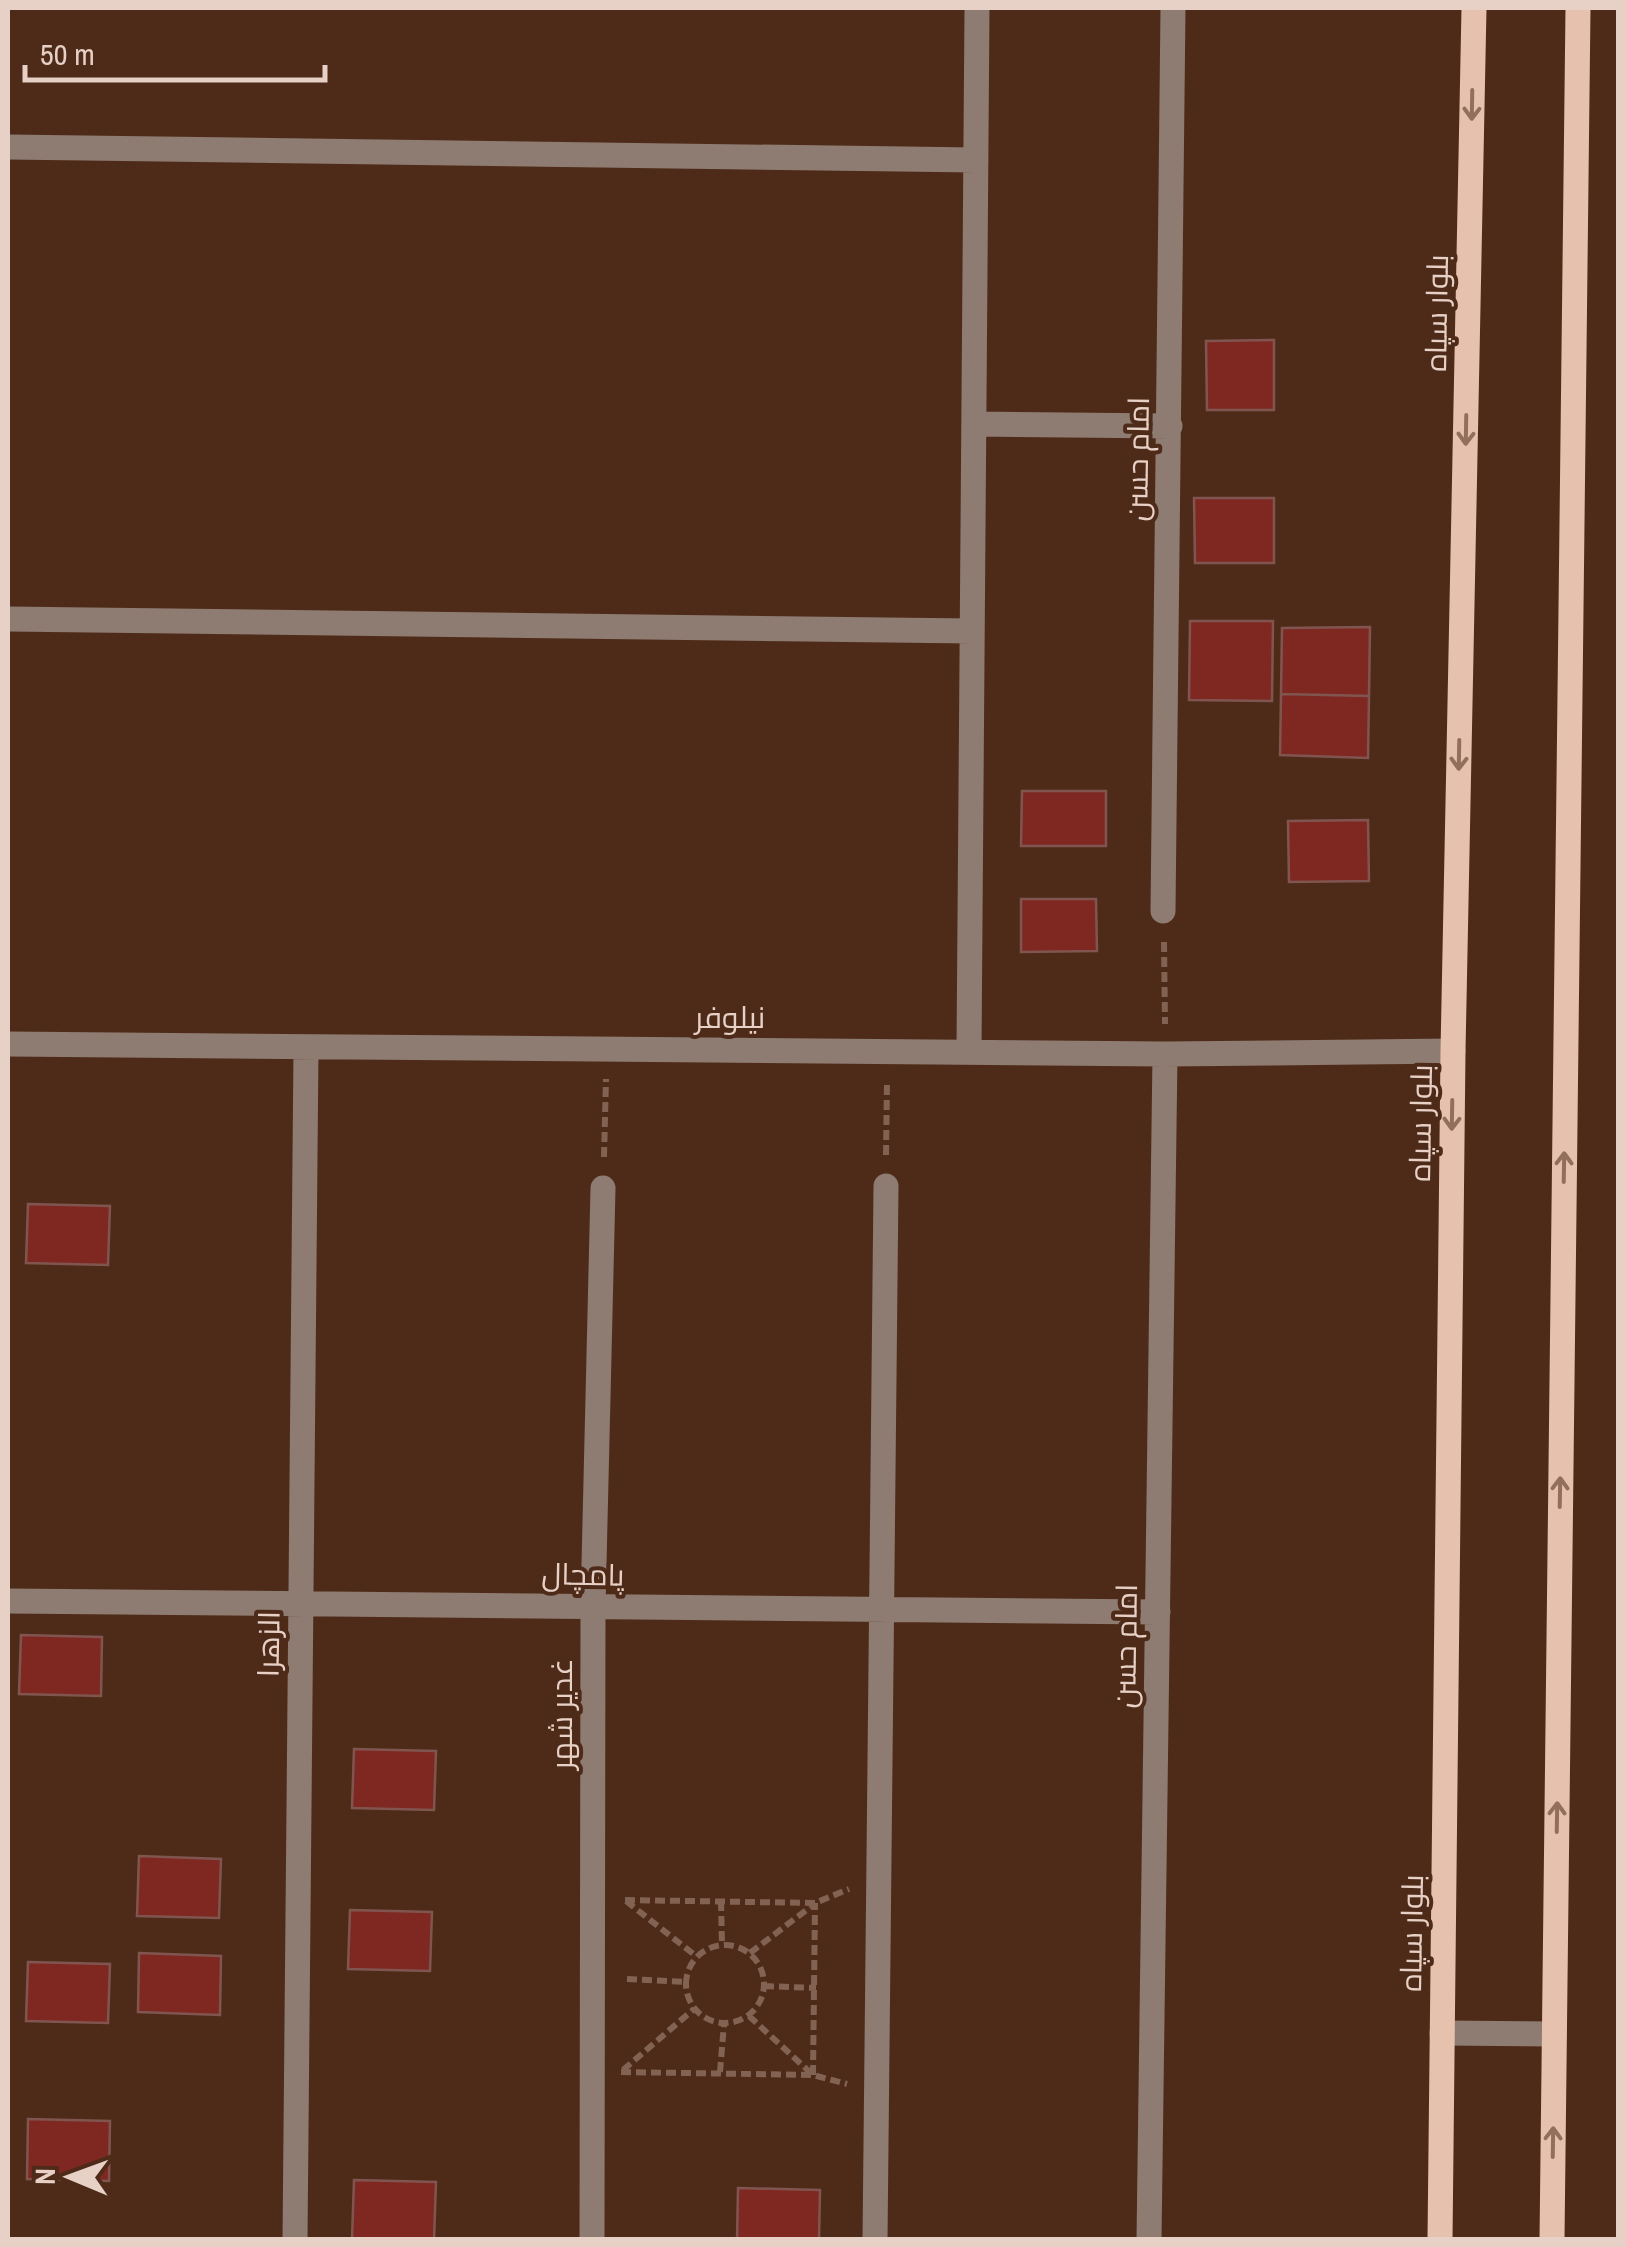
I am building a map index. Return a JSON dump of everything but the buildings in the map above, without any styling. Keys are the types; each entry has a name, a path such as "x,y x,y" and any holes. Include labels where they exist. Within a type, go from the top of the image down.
{"main road":[{"name":"بلوار سپاه","path":"1440,2240 1453,1051 1474,8"},
{"path":"1552,2240 1578,8"}],"street":[{"path":"969,1050 977,8"},
{"name":"امام حسن","path":"1163,911 1172,8"},
{"path":"8,147 976,160"},
{"path":"974,424 1170,426"},
{"path":"8,620 972,631"},
{"name":"نیلوفر","path":"8,1044 1166,1054 1453,1051"},
{"name":"الزهرا","path":"294,2240 306,1049"},
{"name":"امام حسن","path":"1149,2240 1166,1054"},
{"path":"875,2240 886,1186"},
{"name":"غدیر شهر","path":"592,2240 594,1606 603,1188"},
{"name":"پامچال","path":"8,1601 1158,1612"},
{"path":"1442,2033 1554,2034"}],"path":[{"path":"1163,911 1166,1054"},
{"path":"603,1188 606,1050"},
{"path":"886,1186 887,1050"},
{"path":"750,1953 815,1903 878,1876"},
{"path":"592,1882 625,1900 696,1956"},
{"path":"625,1900 815,1903"},
{"path":"721,1901 722,1944"},
{"path":"814,2075 815,1903"},
{"path":"722,1944 750,1953 762,1968 764,1986 760,2002 749,2016 724,2024 694,2009 686,1982 696,1956 722,1944"},
{"path":"628,1979 686,1982"},
{"path":"764,1986 816,1988"},
{"path":"592,2094 694,2009"},
{"path":"749,2016 814,2075"},
{"path":"720,2073 724,2024"},
{"path":"622,2070 814,2075 876,2092"}]}
